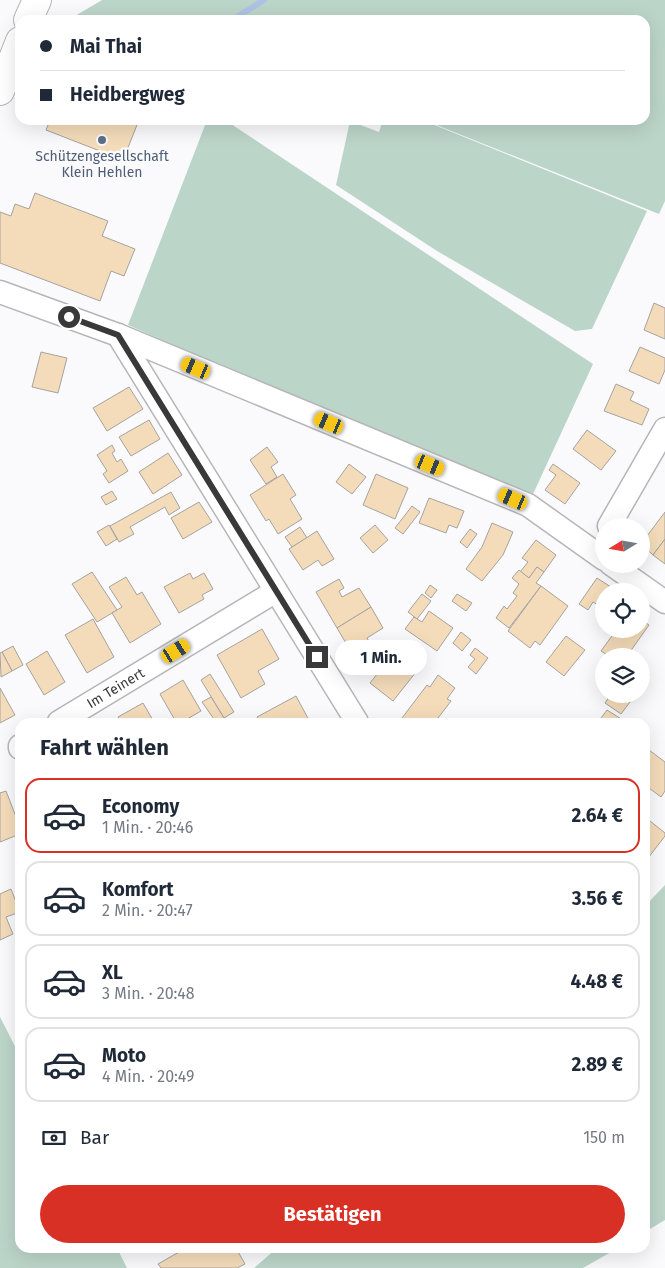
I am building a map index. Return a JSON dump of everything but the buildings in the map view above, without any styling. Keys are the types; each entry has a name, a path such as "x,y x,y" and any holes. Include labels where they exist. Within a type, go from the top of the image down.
{"main road":[{"path":"30,15 37,0"},
{"path":"0,91 15,54"}],"street":[{"path":"0,292 118,335 528,505 595,547"},
{"path":"118,335 355,718"},
{"path":"614,518 656,448 665,428"},
{"path":"629,573 665,602"},
{"name":"Im Teinert","path":"66,718 276,591"}],"green space":[{"path":"102,0 665,0 665,201 659,214 436,125 650,125 650,15 76,15"},
{"path":"205,125 233,125 593,364 528,505 483,482 128,325"},
{"path":"349,125 361,125 379,132 381,125 434,125 647,211 592,329 575,331 437,251 336,185"},
{"path":"665,885 665,1220 650,1229 650,901"},
{"path":"0,1017 15,1046 15,1253 120,1253 127,1268 0,1268"},
{"path":"271,1253 609,1253 583,1268 254,1268"}],"waterway":[{"path":"240,15 264,0"}],"place":[{"name":"Schützengesellschaft Klein Hehlen","path":"102,140"}],"route":[{"path":"69,317 118,335 317,657"}]}
